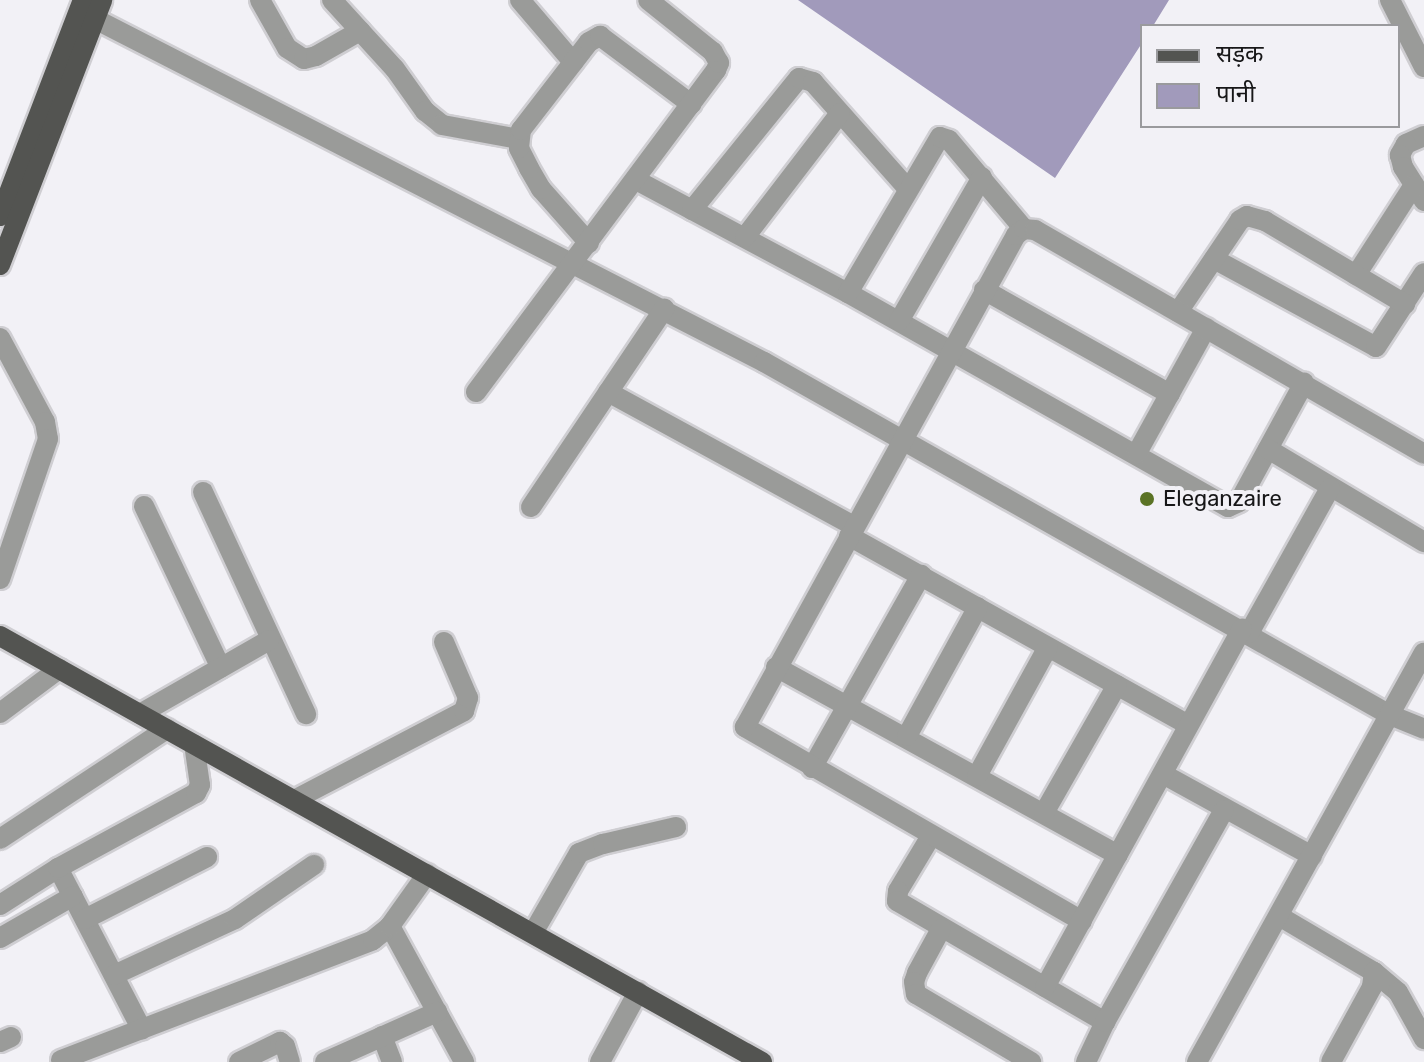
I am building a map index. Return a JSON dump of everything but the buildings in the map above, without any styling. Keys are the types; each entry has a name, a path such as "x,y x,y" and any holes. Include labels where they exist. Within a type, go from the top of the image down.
{"main road":[{"path":"0,216 83,0"},
{"path":"0,265 98,10"},
{"path":"0,636 762,1062"}],"street":[{"path":"260,0 287,48 304,59 316,56 360,31"},
{"path":"332,0 395,69 425,111 442,125 518,139"},
{"path":"520,0 573,62"},
{"path":"476,392 716,70 717,57 648,0"},
{"path":"1390,0 1424,67"},
{"path":"98,10 664,309 1246,631 1390,715 1424,729"},
{"path":"589,243 541,189 519,148 518,139 573,62 594,38 606,38 691,104"},
{"path":"692,210 799,78 813,82 907,188"},
{"path":"745,237 840,113"},
{"path":"1356,275 1419,193 1400,155 1406,144 1424,136"},
{"path":"848,293 907,188 940,137 949,140 1024,229"},
{"path":"899,321 982,177"},
{"path":"636,180 950,349 1228,507 1234,507 1304,383"},
{"path":"1178,312 1240,220 1256,217 1405,304"},
{"path":"1082,921 745,727 950,349 1016,235 1024,229 1035,230 1424,454"},
{"path":"1214,259 1370,347 1381,344 1424,273"},
{"path":"984,290 1170,394"},
{"path":"531,507 664,309"},
{"path":"1137,453 1206,328"},
{"path":"0,338 45,422 48,439 0,579"},
{"path":"608,392 852,531 921,575 1188,725"},
{"path":"1268,449 1424,542"},
{"path":"1045,987 1188,725 1330,488"},
{"path":"203,492 269,640 306,714"},
{"path":"144,506 221,668"},
{"path":"812,768 921,575"},
{"path":"907,736 978,607"},
{"path":"140,714 269,640"},
{"path":"294,800 464,711 468,698 444,642"},
{"path":"977,776 1048,647"},
{"path":"1197,1062 1424,653"},
{"path":"776,667 907,736 1118,855"},
{"path":"0,713 59,669"},
{"path":"1044,813 1117,685"},
{"path":"0,839 167,729"},
{"path":"0,905 58,868 196,793 200,785 194,744"},
{"path":"1163,774 1312,856"},
{"path":"1086,1062 1105,1022 1224,810"},
{"path":"533,933 579,853 603,844 676,827"},
{"path":"931,836 898,891 897,901 1105,1022"},
{"path":"85,919 207,857"},
{"path":"114,975 235,919 314,865"},
{"path":"58,868 142,1030"},
{"path":"61,1060 373,940 390,926 427,874"},
{"path":"0,938 73,896"},
{"path":"1279,916 1374,972 1398,992 1424,1039"},
{"path":"390,926 464,1062"},
{"path":"941,929 917,973 914,982 916,994 1031,1062"},
{"path":"1331,1062 1372,987 1374,972"},
{"path":"600,1062 638,992"},
{"path":"325,1062 437,1012"},
{"path":"382,1036 392,1062"},
{"path":"239,1062 280,1042 285,1046 290,1062"}],"water":[{"path":"798,0 1169,0 1154,24 1140,24 1140,46 1055,178"}],"place":[{"name":"Eleganzaire","path":"1147,499"}]}
